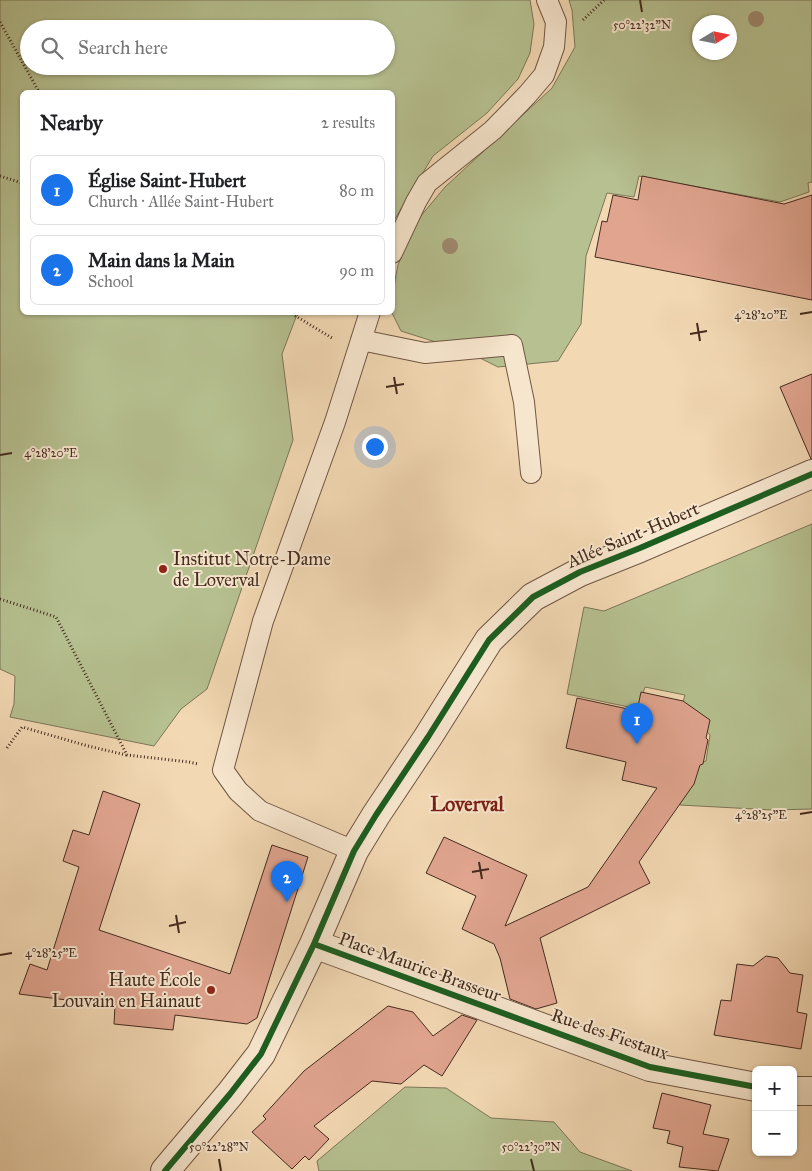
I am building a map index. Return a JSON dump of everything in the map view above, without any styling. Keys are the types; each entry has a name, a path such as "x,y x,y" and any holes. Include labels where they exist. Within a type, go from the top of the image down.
{"street":[{"name":"Allée Saint-Hubert","path":"354,851 490,640 533,597 580,572 812,474"},
{"name":"Place Maurice Brasseur","path":"165,1171 261,1054 314,944 354,851"},
{"name":"Place Maurice Brasseur","path":"314,944 515,1017"},
{"name":"Rue des Fiestaux","path":"515,1017 650,1067 752,1086"},
{"path":"797,1091 812,1091"}],"lane":[{"path":"395,247 427,183 493,130 544,75 554,47 556,22 547,0"},
{"path":"354,851 260,812 238,791 222,770 263,621 334,422 369,315"},
{"path":"359,346 425,352 512,345 524,402 531,473"}],"path":[{"path":"0,22 20,58"},
{"path":"30,75 38,90"},
{"path":"0,176 20,182"},
{"path":"295,315 359,346"},
{"path":"0,598 56,617 127,755"},
{"path":"7,748 22,727 127,755 190,762 222,770"}],"green space":[{"path":"0,0 530,0 534,24 530,53 518,79 487,113 433,156 395,219 395,90 20,90 20,315 298,315 282,354 293,440 207,689 181,709 154,746 10,717 14,704 15,676 0,669"},
{"path":"569,0 812,0 812,182 808,183 809,192 780,202 639,176 634,197 607,193 586,256 581,324 558,361 498,367 462,349 401,331 393,315 395,315 395,281 398,265 415,223 445,187 552,88 575,47 572,10"},
{"path":"812,524 812,809 773,810 680,805 683,767 706,761 710,735 696,720 678,718 685,695 645,687 638,709 567,694 584,607 604,611"},
{"path":"405,1087 446,1088 491,1118 554,1122 580,1152 632,1171 319,1171 317,1161"}],"building":[{"path":"642,176 784,204 812,195 812,300 595,257 602,221 607,222 613,195 638,200"},
{"path":"812,374 812,459 811,459 780,387"},
{"path":"641,692 683,701 710,720 703,764 700,765 694,784 639,862 650,883 540,938 557,1003 536,1009 510,999 500,958 494,944 462,929 476,896 426,873 444,837 527,875 505,926 588,887 657,788 622,780 626,762 566,748 577,698 637,711"},
{"path":"103,791 140,804 99,930 230,974 272,845 308,857 257,1018 247,1024 175,1015 173,1030 114,1024 115,1006 19,994 30,964 47,970 79,867 63,861 73,830 89,835"},
{"path":"766,956 778,958 790,973 803,975 797,1012 807,1014 801,1049 714,1035 721,1000 731,1001 737,964 753,966"},
{"path":"388,1006 413,1012 433,1036 462,1015 477,1020 442,1076 424,1065 401,1084 372,1081 314,1126 329,1139 309,1160 305,1156 292,1169 252,1132 266,1119 263,1116 304,1071"},
{"path":"662,1093 711,1105 703,1134 729,1139 718,1171 679,1167 683,1147 667,1143 670,1131 653,1128"}],"cycle path":[{"path":"165,1171 261,1054 314,944 354,851 489,640 533,597 580,572 812,474"},
{"path":"314,944 650,1067 752,1086"}],"place":[{"name":"Institut Notre-Dame de Loverval","path":"163,569"},
{"name":"Église Saint-Hubert","path":"637,744"},
{"name":"Main dans la Main","path":"287,902"},
{"name":"Haute École Louvain en Hainaut","path":"211,990"}],"district":[{"name":"Loverval","path":"467,804"}]}
